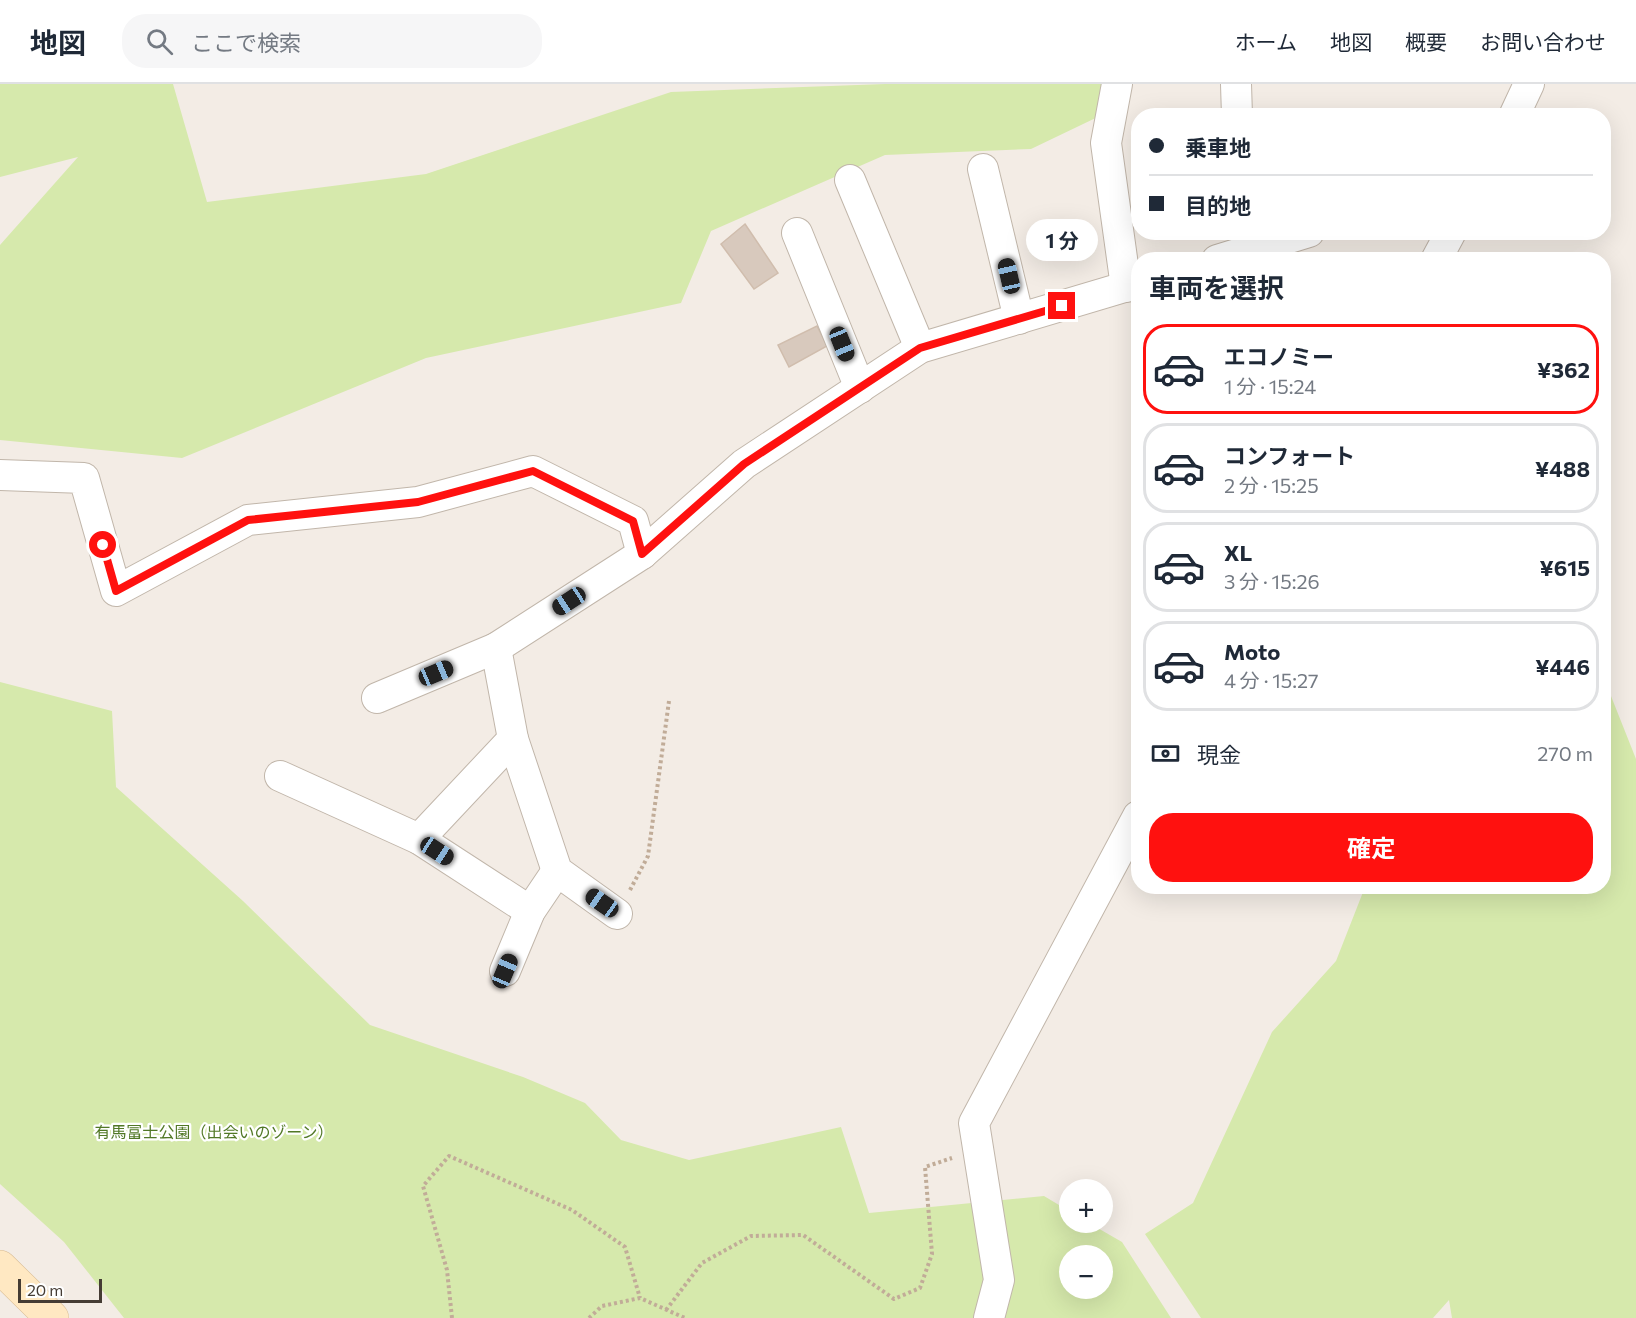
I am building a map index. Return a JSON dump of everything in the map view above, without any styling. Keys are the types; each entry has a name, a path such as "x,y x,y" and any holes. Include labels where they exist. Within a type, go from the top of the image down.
{"main road":[{"path":"0,1267 52,1318"}],"street":[{"path":"1117,84 1107,143 1131,279"},
{"path":"1236,84 1237,108"},
{"path":"1507,108 1522,99"},
{"path":"983,169 1019,319"},
{"path":"850,180 920,348"},
{"path":"797,233 860,388"},
{"path":"1235,248 1272,240"},
{"path":"377,698 496,648 642,554 744,464 920,348 1131,285"},
{"path":"0,476 84,478 116,591 248,520 418,502 533,471 633,521 642,554"},
{"path":"496,648 513,739 557,871 617,914"},
{"path":"419,839 513,739"},
{"path":"280,776 419,839 530,911"},
{"path":"989,1318 999,1280 974,1123 1131,829"},
{"path":"505,971 530,911 557,871"}],"path":[{"path":"617,914 648,856 669,701"},
{"path":"666,1310 702,1263 750,1236 802,1235 894,1299 920,1288 933,1254 925,1167 978,1148"},
{"path":"452,1318 447,1270 423,1186 449,1156 572,1210 625,1247 640,1298"},
{"path":"589,1318 602,1306 640,1298 685,1318"}],"green space":[{"path":"0,84 173,84 207,202 426,174 671,92 885,84 1110,84 1104,114 1031,149 885,155 711,231 681,303 426,358 182,458 0,440 0,245 78,157 0,177"},
{"name":"有馬富士公園（出会いのゾーン）","path":"0,682 112,711 116,787 243,901 370,1025 523,1077 585,1103 621,1140 689,1160 841,1127 869,1213 1044,1196 1059,1205 1059,1233 1106,1233 1122,1242 1171,1318 124,1318 64,1242 0,1184"},
{"path":"1611,696 1636,759 1636,1318 1452,1318 1449,1300 1433,1318 1201,1318 1145,1234 1193,1203 1272,1032 1336,961 1362,894 1611,894"}],"building":[{"path":"745,224 778,273 754,289 721,244"},
{"path":"817,326 827,346 789,367 778,345"}],"route":[{"path":"103,545 116,591 248,520 418,502 533,471 633,521 642,554 744,464 920,348 1062,306"}]}
